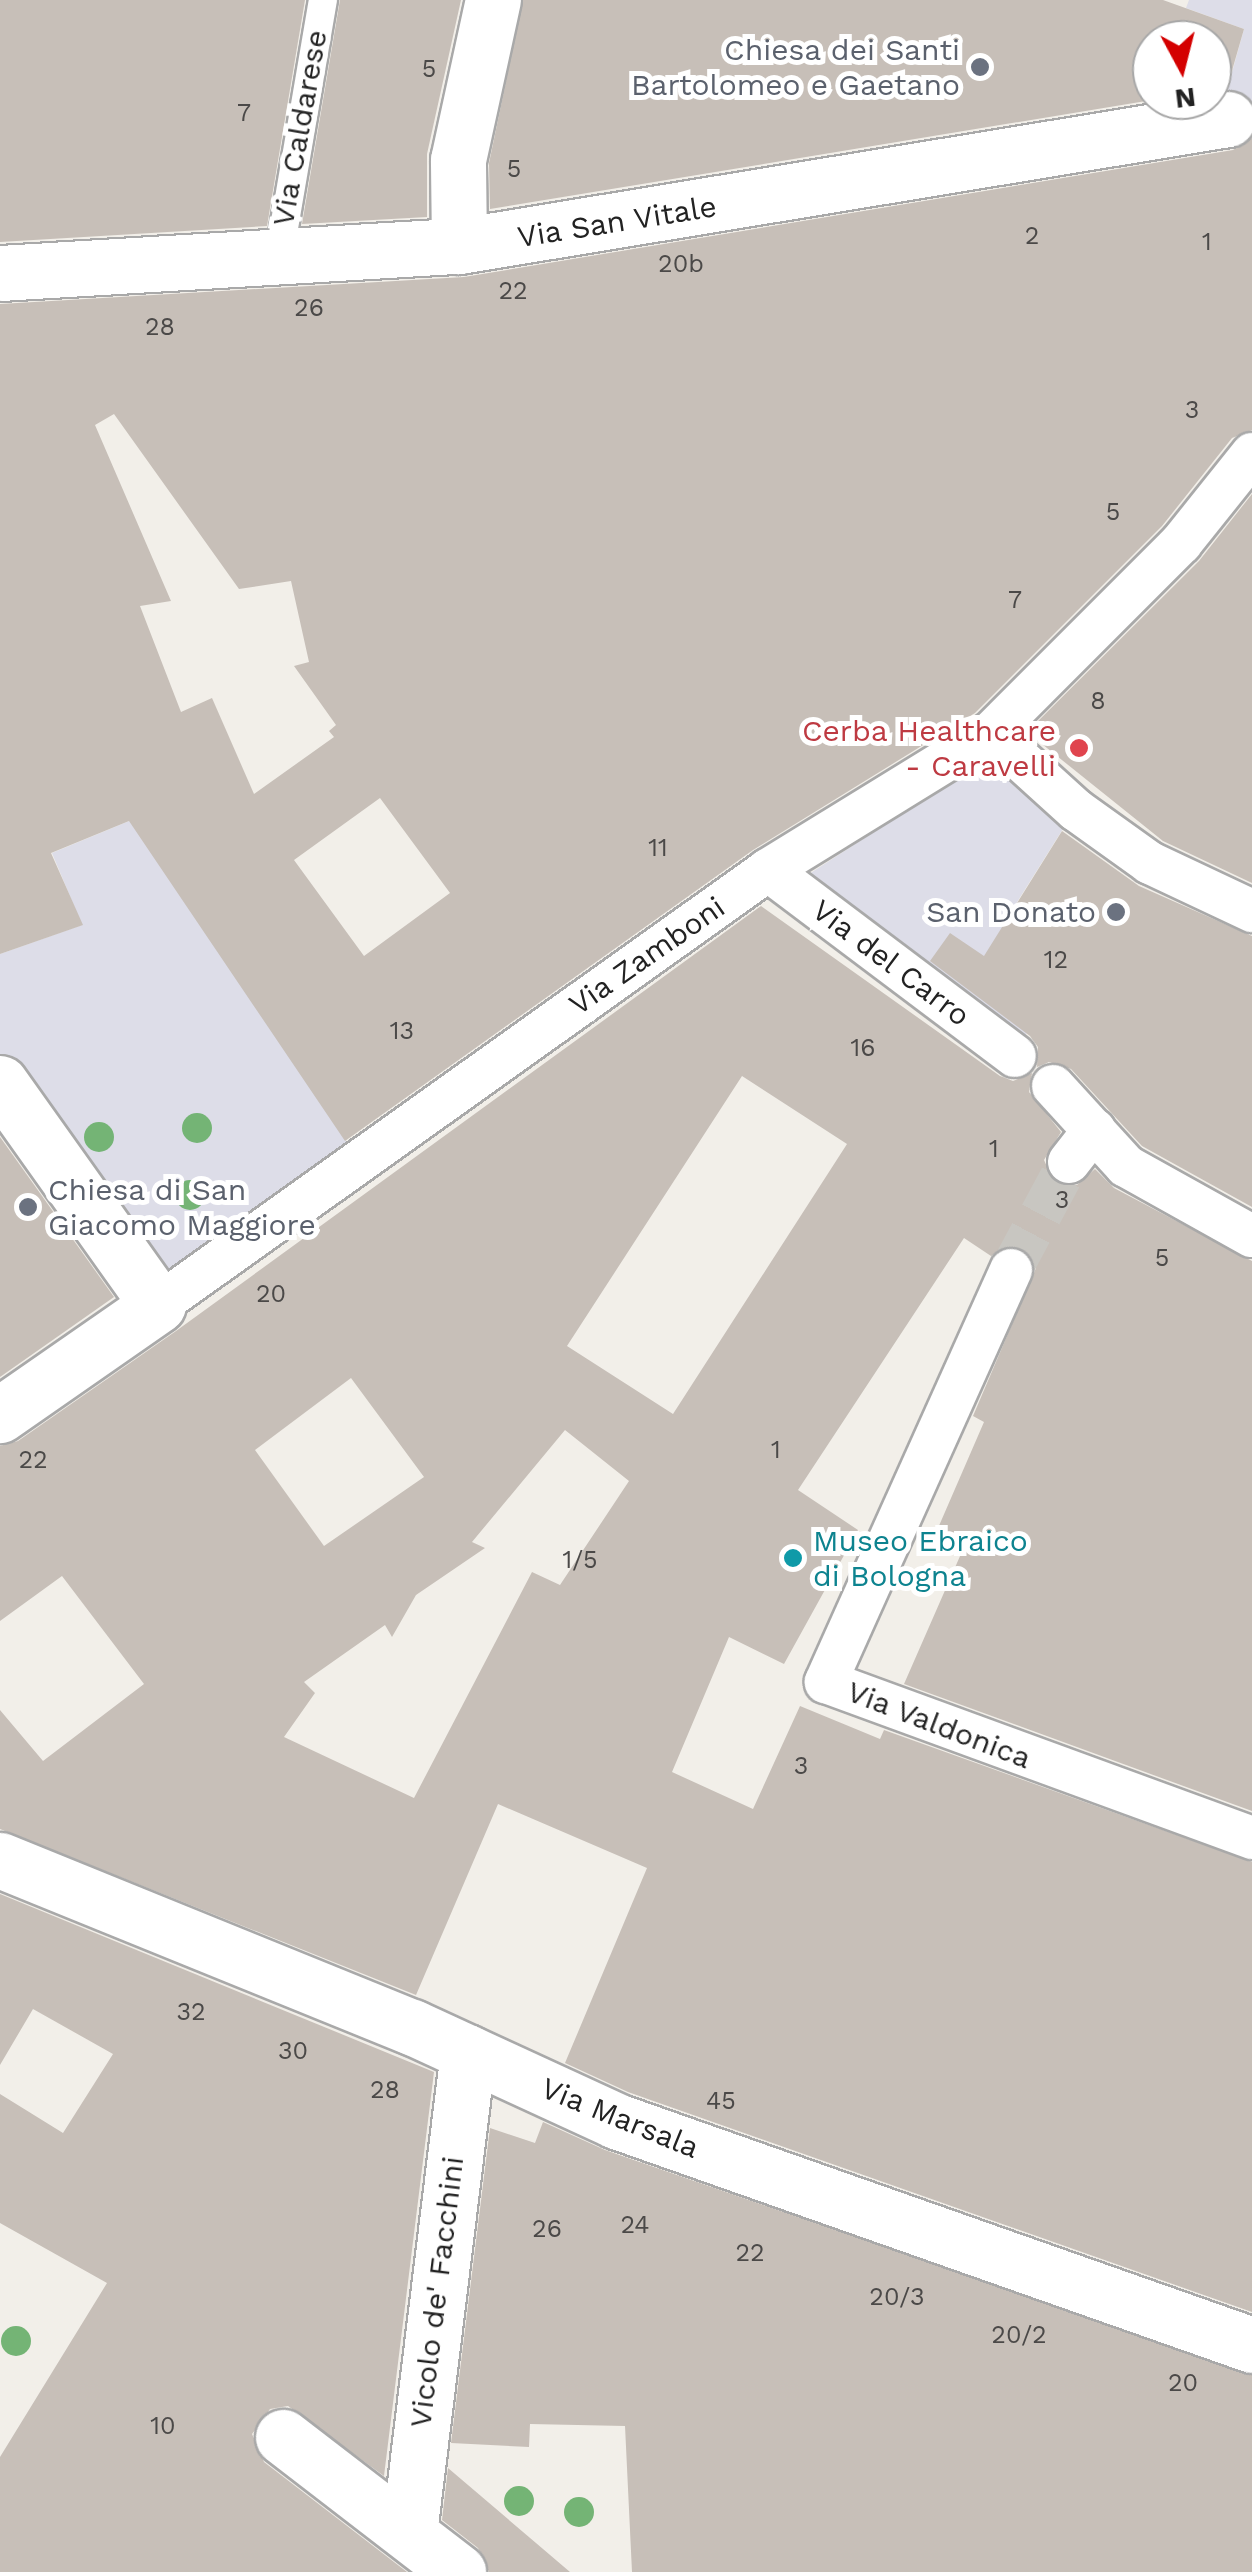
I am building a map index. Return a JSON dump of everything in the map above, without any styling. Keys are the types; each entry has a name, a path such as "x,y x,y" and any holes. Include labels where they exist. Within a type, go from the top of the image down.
{"street":[{"path":"459,246 458,160 493,0"},
{"name":"Via San Vitale","path":"0,273 459,246 1222,120"},
{"name":"Via Zamboni","path":"0,1415 768,870 991,733 1180,542 1252,454"},
{"path":"991,733 1076,810 1150,863 1252,911"},
{"name":"Via del Carro","path":"768,870 1015,1056"},
{"path":"0,1083 158,1305"},
{"path":"1053,1086 1081,1146 1126,1166 1252,1236"},
{"name":"Via Valdonica","path":"1011,1270 826,1682 1252,1838"},
{"name":"Via Marsala","path":"0,1860 468,2052 616,2121 1252,2345"},
{"name":"Vicolo de' Facchini","path":"409,2532 468,2052"},
{"path":"284,2437 458,2572"}],"lane":[{"name":"Via Caldarese","path":"279,257 323,0"}],"shaded area":[{"path":"1189,0 1252,0 1252,136 1231,138 1229,120 1232,120 1232,72 1244,29 1232,25 1232,20 1219,20 1186,8"},
{"path":"1005,747 1066,824 1014,907 1032,1023 1015,1056 789,887"},
{"path":"134,819 348,1144 127,1305 0,1130 0,954 82,925 52,853"}],"building":[{"path":"0,0 305,0 267,226 0,242"},
{"path":"340,0 461,0 427,154 427,217 302,224"},
{"path":"523,0 1163,0 1219,20 1132,20 1132,103 490,209 489,163"},
{"path":"1232,25 1244,29 1232,71"},
{"path":"1252,138 1252,430 1232,438 1162,526 975,713 753,850 345,1141 129,821 51,853 83,925 0,954 0,304 464,277 1233,150","holes":["114,414 239,589 291,581 309,662 294,666 336,725 329,731 334,737 254,794 212,698 181,712 140,606 171,601 95,425","380,798 450,893 364,956 294,860"]},
{"path":"1252,494 1252,883 1163,841 1027,732 1199,561"},
{"path":"1062,831 1139,886 1252,936 1252,1207 1142,1146 1071,1069 1049,1062 1037,1067 1038,1047 1030,1036 930,961 950,933 984,956"},
{"path":"761,906 1000,1076 1013,1081 1032,1073 1029,1092 1061,1132 1044,1160 1054,1182 1077,1185 1095,1169 1114,1188 1252,1261 1252,1811 904,1684 964,1547 935,1535 984,1422 973,1416 1036,1268 1020,1247 1008,1245 991,1256 964,1238 798,1490 858,1530 784,1664 729,1637 672,1772 753,1809 800,1706 880,1739 884,1730 1252,1862 1252,2312 628,2092 565,2063 647,1868 498,1804 416,1995 0,1829 0,1710 43,1761 144,1684 62,1576 0,1621 0,1446 18,1441 176,1331","holes":["742,1076 847,1144 673,1414 567,1346","351,1378 424,1477 324,1546 255,1450","565,1430 629,1481 560,1585 532,1572 414,1798 284,1737 315,1693 304,1682 385,1625 392,1637 416,1595 485,1548 472,1542"]},
{"name":"Chiesa di San Giacomo Maggiore","path":"0,1137 114,1297 0,1377"},
{"path":"0,1894 434,2072 384,2476 288,2406 270,2409 252,2434 264,2462 407,2572 0,2572 0,2457 107,2283 0,2223 0,2094 63,2133 113,2054 33,2009 0,2065"},
{"path":"543,2122 605,2150 1252,2375 1252,2572 632,2572 625,2426 530,2424 529,2447 451,2443 490,2128 535,2143"},
{"path":"448,2468 570,2572 489,2572 478,2548 442,2520"}],"tunnel":[{"path":"1011,1270 1069,1162"}],"place":[{"name":"Chiesa dei Santi Bartolomeo e Gaetano","path":"980,67"},
{"name":"Cerba Healthcare - Caravelli","path":"1079,748"},
{"name":"San Donato","path":"1116,912"},
{"name":"Chiesa di San Giacomo Maggiore","path":"28,1207"},
{"name":"Museo Ebraico di Bologna","path":"793,1558"}]}
